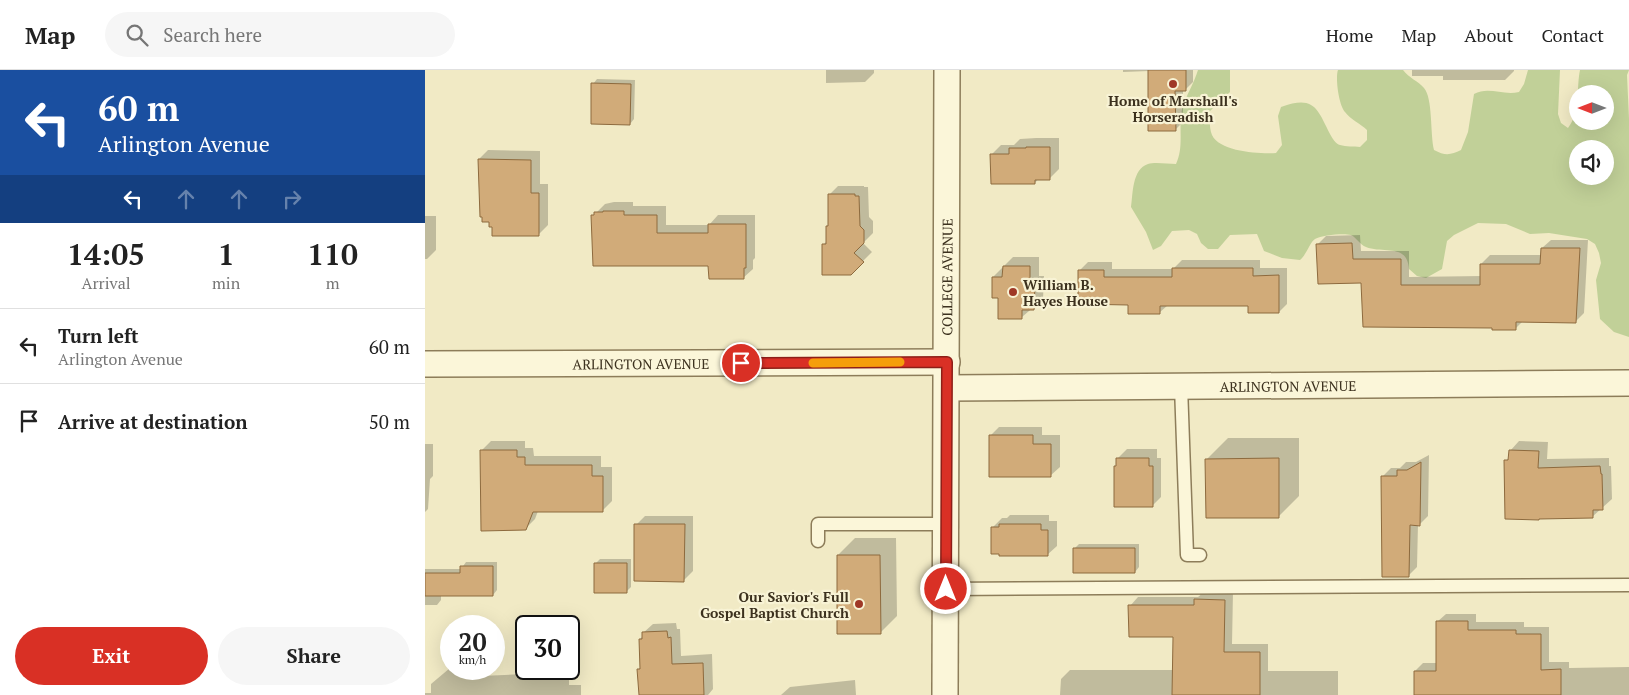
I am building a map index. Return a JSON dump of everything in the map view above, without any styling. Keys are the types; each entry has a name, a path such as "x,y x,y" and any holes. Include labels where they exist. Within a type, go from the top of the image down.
{"street":[{"name":"COLLEGE AVENUE","path":"945,695 947,70"},
{"name":"ARLINGTON AVENUE","path":"425,364 947,362"},
{"name":"ARLINGTON AVENUE","path":"947,388 1629,383"}],"lane":[{"path":"1181,386 1187,555 1200,555"},
{"path":"818,541 818,524 946,524"},
{"path":"946,589 1629,585"}],"green space":[{"path":"1198,70 1230,70 1230,92 1210,111 1210,129 1216,141 1241,151 1276,153 1282,145 1278,116 1281,107 1301,102 1313,106 1337,143 1345,146 1360,147 1367,140 1367,130 1347,115 1343,109 1338,92 1338,70 1403,70 1422,86 1427,93 1434,150 1448,154 1461,150 1468,132 1474,94 1485,91 1519,92 1524,84 1528,70 1560,70 1558,114 1561,123 1568,128 1569,126 1569,130 1614,130 1614,85 1579,85 1580,70 1629,70 1627,75 1629,119 1629,337 1614,332 1600,319 1596,280 1601,263 1595,244 1587,239 1549,233 1530,234 1506,224 1478,223 1454,235 1447,241 1442,269 1426,278 1417,276 1409,269 1407,261 1399,252 1366,247 1348,234 1328,235 1315,239 1300,260 1282,258 1264,251 1257,234 1230,235 1218,249 1208,249 1201,243 1197,234 1189,230 1172,231 1161,246 1153,250 1146,232 1131,207 1134,183 1139,171 1148,164 1176,164 1181,142 1181,113"}],"building":[{"path":"1148,70 1186,70 1186,91 1175,91 1176,131 1148,131"},
{"path":"591,83 631,84 630,125 591,124"},
{"path":"1050,147 1050,180 1035,180 1035,184 991,184 990,154 1009,154 1009,148"},
{"path":"478,159 531,160 531,193 539,193 539,236 492,236 492,227 489,227 489,222 482,222 482,217 480,217"},
{"path":"828,194 855,194 855,196 859,196 860,226 864,230 864,243 854,253 864,262 851,275 822,275 822,244 826,244 826,226 828,226"},
{"path":"624,211 624,215 657,215 657,233 708,233 708,224 746,224 746,268 744,268 744,279 709,279 708,266 593,266 591,215 594,215 594,212"},
{"path":"1352,243 1353,259 1401,259 1401,285 1480,285 1480,264 1540,264 1541,248 1580,248 1576,323 1516,322 1516,330 1492,330 1492,328 1363,327 1361,283 1318,284 1316,244"},
{"name":"William B. Hayes House","path":"1003,266 1030,266 1030,285 1035,285 1034,310 1022,310 1022,319 998,319 998,298 992,298 992,277 1002,277"},
{"path":"1172,268 1253,268 1253,276 1279,275 1279,313 1248,313 1248,306 1160,306 1160,314 1128,314 1128,305 1078,304 1078,270 1104,270 1104,277 1172,277"},
{"path":"989,435 1033,435 1033,444 1051,444 1051,477 989,477"},
{"path":"480,450 517,450 517,457 525,457 525,465 592,465 592,476 603,476 603,512 533,512 526,530 481,531"},
{"path":"1509,450 1539,451 1538,468 1600,466 1603,510 1593,510 1593,518 1505,519 1504,460 1508,460"},
{"path":"1116,458 1149,458 1149,466 1153,466 1153,507 1114,507 1114,466 1116,466"},
{"path":"1279,458 1279,518 1206,518 1205,459"},
{"path":"1421,462 1420,526 1410,525 1409,577 1382,577 1381,476 1397,476 1397,470 1407,470"},
{"path":"634,524 685,524 684,582 634,581"},
{"path":"999,524 1041,524 1041,530 1048,530 1048,556 999,556 999,554 991,554 991,527 999,527"},
{"path":"1073,548 1135,548 1135,573 1073,573"},
{"name":"Our Savior's Full Gospel Baptist Church","path":"837,555 880,555 881,634 837,634"},
{"path":"594,563 627,563 627,593 594,593"},
{"path":"460,566 493,566 493,596 425,596 425,573 460,573"},
{"path":"1194,599 1225,600 1224,652 1260,652 1260,695 1172,695 1173,637 1129,637 1128,605 1194,605"},
{"path":"1436,621 1468,621 1468,630 1516,630 1516,634 1541,634 1541,670 1561,669 1561,695 1414,695 1414,671 1436,671"},
{"path":"667,631 668,638 671,637 672,664 703,663 704,695 639,695 637,669 640,669 639,639 642,639 642,632"}],"slow traffic":[{"path":"813,363 900,362"}],"place":[{"name":"Home of Marshall's Horseradish","path":"1173,84"},
{"name":"William B. Hayes House","path":"1013,292"},
{"name":"Our Savior's Full Gospel Baptist Church","path":"859,604"}],"route":[{"path":"741,363 947,362 946,589"}]}
